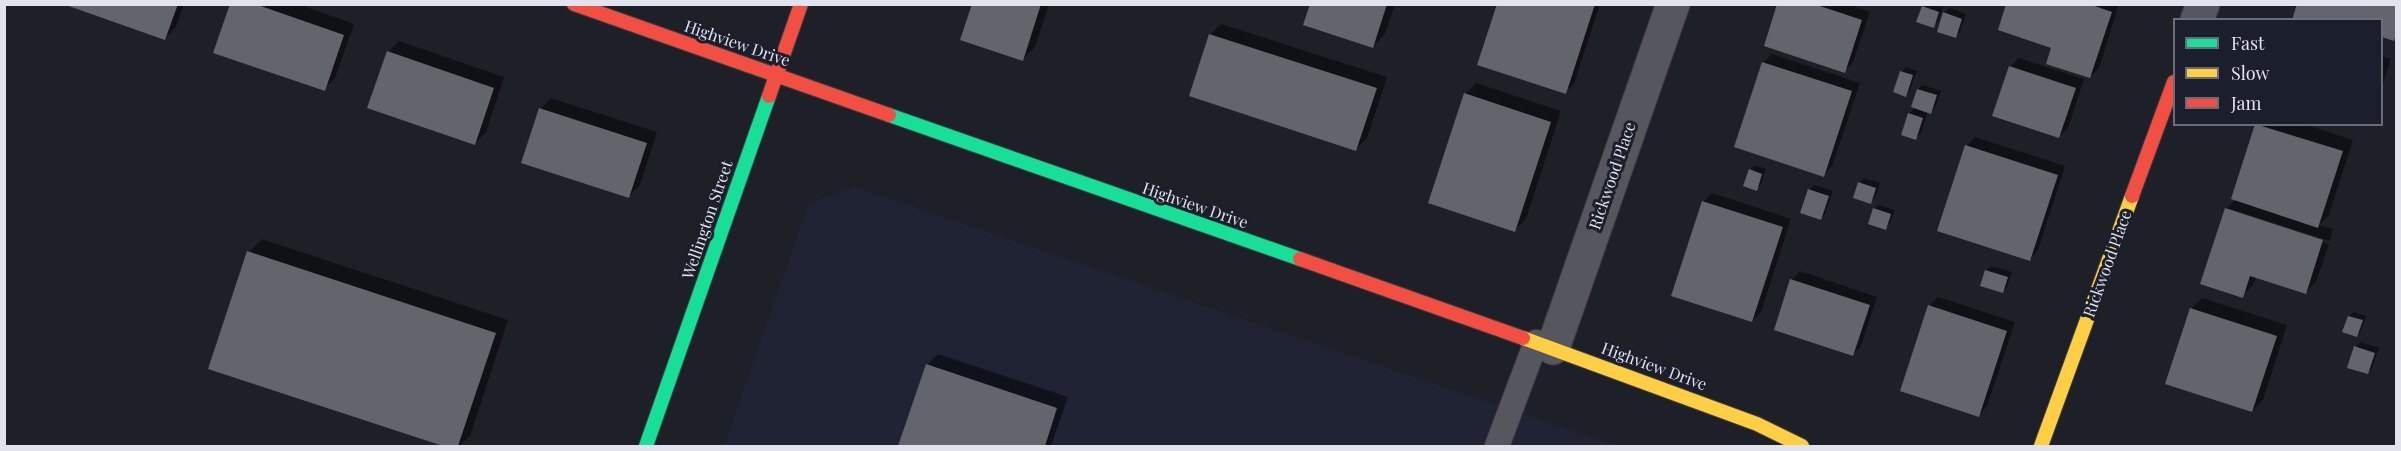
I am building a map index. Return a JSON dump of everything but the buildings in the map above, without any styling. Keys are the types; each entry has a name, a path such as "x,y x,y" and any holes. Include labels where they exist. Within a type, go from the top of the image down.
{"street":[{"name":"Highview Drive","path":"574,4 1098,190 1545,345 1757,424 1802,447"},
{"name":"Wellington Street","path":"646,447 801,4"},
{"name":"Rickwood Place","path":"1545,345 1673,4"},
{"name":"Rickwood Place","path":"2041,447 2173,87"}],"lane":[{"path":"1497,447 1545,345"}],"shaded area":[{"path":"855,187 1617,446 724,446 809,203"}],"traffic: fast":[{"path":"646,446 769,96"},
{"path":"889,115 1300,259"}],"traffic: slow":[{"path":"2041,446 2132,196"},
{"path":"1523,338 1757,424 1802,446"}],"traffic: jam":[{"path":"574,4 889,115"},
{"path":"769,96 801,4"},
{"path":"2132,196 2173,85"},
{"path":"1300,259 1523,338"}]}
